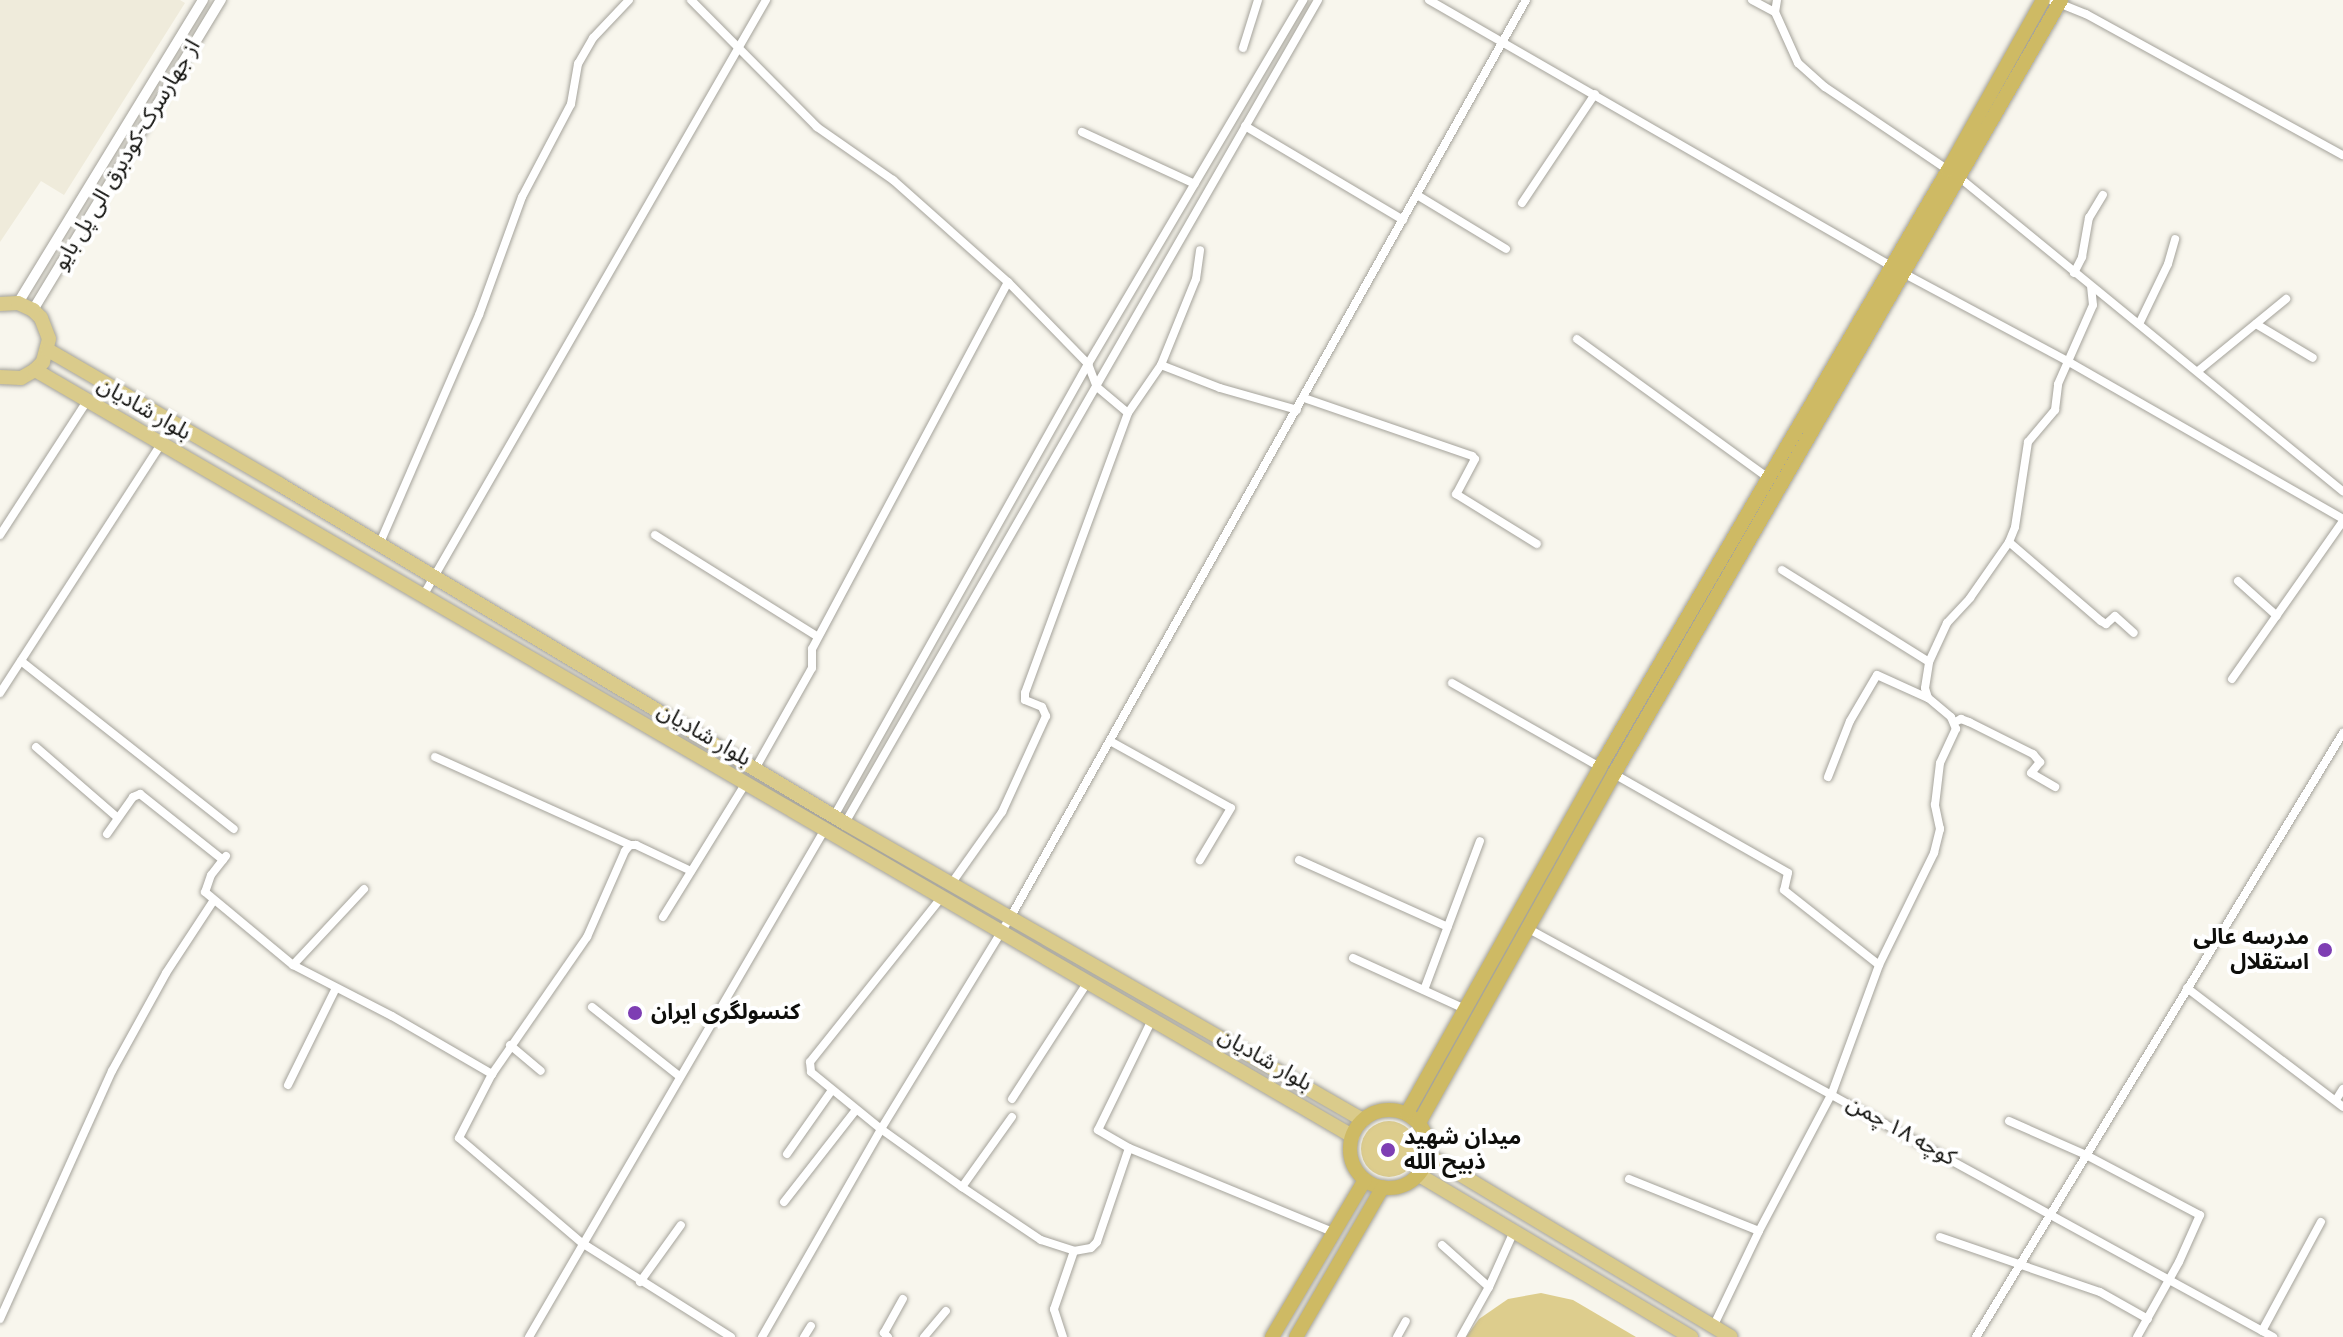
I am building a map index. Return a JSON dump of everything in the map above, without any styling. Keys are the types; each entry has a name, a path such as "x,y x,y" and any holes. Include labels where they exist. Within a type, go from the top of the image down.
{"highway":[{"path":"1954,174 2043,0"},
{"path":"1407,1113 1465,1009 2057,2"},
{"path":"1419,1123 1527,928 1607,771 1770,479 1898,270"},
{"path":"1384,1110 1407,1113 1419,1123 1427,1138 1428,1155 1419,1175 1408,1183 1383,1187 1365,1180 1352,1160 1352,1136 1363,1120 1384,1110"},
{"path":"1272,1337 1365,1180"},
{"path":"1296,1337 1383,1187"}],"main road":[{"path":"0,304 18,303 33,310 47,328 48,350 35,370 21,378 0,377"},
{"name":"بلوار شادیان","path":"48,350 839,820 1363,1120"},
{"name":"بلوار شادیان","path":"35,370 1352,1136"},
{"path":"1428,1155 1731,1337"},
{"path":"1419,1175 1691,1337"}],"street":[{"name":"از جهارسرک-کودبرق الی پل بایو","path":"18,303 203,0"},
{"name":"از جهارسرک-کودبرق الی پل بایو","path":"33,310 221,0"},
{"path":"379,545 479,315 522,197 571,104 578,64 593,38 629,0"},
{"path":"691,0 817,127 893,180 1008,282 1088,364 1097,387 1128,413"},
{"path":"423,596 766,0"},
{"path":"1243,48 1258,0"},
{"path":"839,820 1088,364 1303,0"},
{"path":"529,1337 824,831 839,820 1097,387 1318,0"},
{"path":"1429,0 1898,270 2069,362 2341,518"},
{"path":"762,1337 881,1129 1002,933 1526,0"},
{"path":"1752,0 1775,12"},
{"path":"1777,0 1775,12 1798,63 1825,87 1954,174 2091,287 2140,322 2343,491"},
{"path":"2057,2 2086,14 2343,155"},
{"path":"1522,203 1595,94"},
{"path":"1245,126 1403,220"},
{"path":"1082,132 1195,184"},
{"path":"1417,195 1506,249"},
{"path":"2074,273 2082,257 2089,218 2103,195"},
{"path":"2140,322 2168,264 2175,239"},
{"path":"951,884 1002,812 1046,716 1042,707 1025,700 1025,693 1128,413 1161,365 1196,279 1200,250"},
{"path":"755,769 812,668 810,652 1008,282"},
{"path":"1928,698 1925,688 1929,662 1947,623 1970,598 2009,542 2015,527 2028,442 2055,410 2058,384 2093,305 2091,287"},
{"path":"2198,371 2286,299"},
{"path":"2256,324 2313,358"},
{"path":"1577,339 1770,479"},
{"path":"1161,365 1220,388 1297,410"},
{"path":"1304,398 1472,456 1475,459 1456,494 1537,544"},
{"path":"0,535 87,401"},
{"path":"0,693 161,444"},
{"path":"2232,679 2341,518 2343,505"},
{"path":"655,535 818,637"},
{"path":"2009,542 2101,621 2106,624 2115,616 2134,633"},
{"path":"1782,570 1929,662"},
{"path":"2238,581 2277,616"},
{"path":"21,661 234,829"},
{"path":"1828,777 1850,721 1877,675 1928,698 1955,722"},
{"path":"1452,683 1788,873 1784,890 1879,965"},
{"path":"1713,1327 1759,1231 1832,1093 1879,965 1934,853 1940,829 1935,805 1940,763 1955,722 1961,719 1969,722 2033,754 2040,762 2031,773 2055,787"},
{"path":"1976,1337 2343,733"},
{"path":"1110,741 1231,808 1200,860"},
{"path":"36,747 118,818"},
{"path":"435,757 691,871"},
{"path":"663,917 745,784"},
{"path":"107,834 133,797 140,794 224,858 211,875 205,893 293,965 335,990 392,1016 492,1074"},
{"path":"1424,990 1480,841"},
{"path":"630,845 587,937 510,1045 459,1138 582,1243 731,1337"},
{"path":"1299,860 1448,927"},
{"path":"293,965 364,889"},
{"path":"941,898 810,1062 811,1072 856,1110 962,1187 1041,1240 1074,1251 1091,1248 1097,1242 1129,1148"},
{"path":"0,1319 112,1071 166,973 214,900"},
{"name":"كوچه ١٨ چمن","path":"1527,928 2273,1337"},
{"path":"1353,958 1465,1009"},
{"path":"1012,1099 1087,983"},
{"path":"2187,988 2340,1104 2343,1089"},
{"path":"288,1085 335,990"},
{"path":"592,1007 679,1076"},
{"path":"1152,1020 1098,1130 1129,1148 1333,1232"},
{"path":"510,1045 541,1071"},
{"path":"787,1154 832,1090"},
{"path":"784,1202 856,1110"},
{"path":"962,1187 1012,1117"},
{"path":"2009,1121 2086,1155 2200,1215 2170,1280 2137,1337"},
{"path":"1629,1179 1759,1231"},
{"path":"2262,1331 2321,1222"},
{"path":"640,1282 681,1225"},
{"path":"1461,1337 1489,1287 1514,1231"},
{"path":"1940,1237 2018,1267 2100,1292 2148,1319"},
{"path":"1442,1245 1489,1287"},
{"path":"1063,1337 1054,1309 1074,1251"},
{"path":"888,1337 884,1333 903,1299"},
{"path":"924,1337 946,1311"},
{"path":"1397,1337 1406,1321"},
{"path":"804,1337 811,1326"}],"shaded area":[{"path":"0,0 180,0 185,3 64,195 41,181 0,242"},
{"path":"1389,1121 1409,1129 1417,1149 1409,1169 1389,1177 1369,1169 1361,1149 1369,1129"},
{"path":"1541,1293 1573,1300 1636,1337 1466,1337 1479,1319 1508,1299"}],"place":[{"name":"مدرسه عالی استقلال","path":"2325,950"},
{"name":"کنسولگری ایران","path":"635,1013"},
{"name":"میدان شهید ذبیح الله","path":"1388,1150"}]}
